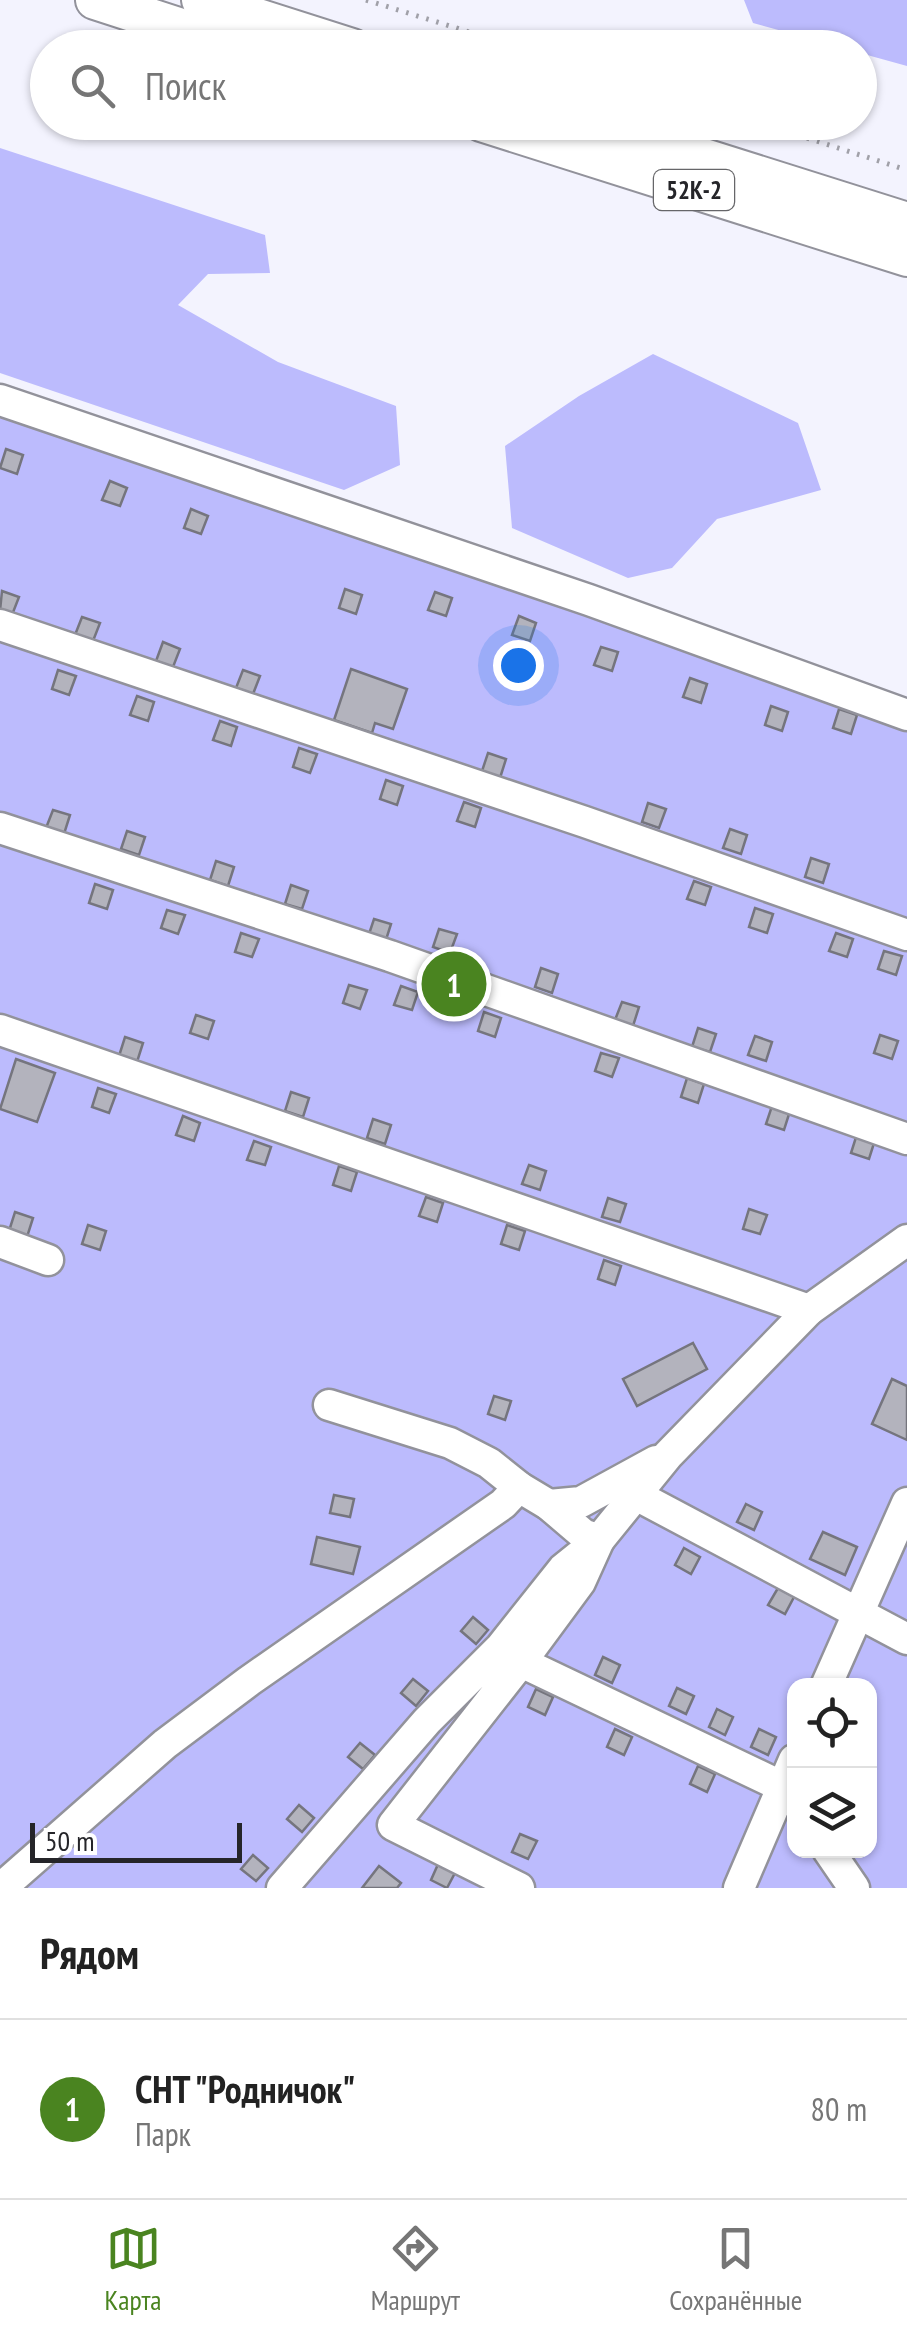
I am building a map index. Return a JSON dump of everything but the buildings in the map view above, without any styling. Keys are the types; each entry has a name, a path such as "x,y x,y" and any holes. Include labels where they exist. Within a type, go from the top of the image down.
{"main road":[{"path":"95,0 188,30"},
{"path":"201,0 295,30"},
{"name":"52К-2","path":"537,140 907,257"},
{"name":"52К-2","path":"647,140 907,222"}],"street":[{"path":"0,400 588,600 907,715"},
{"path":"0,624 907,935"},
{"path":"0,828 390,956 907,1138"},
{"path":"0,1030 809,1310"},
{"path":"282,1888 427,1721 500,1647 563,1568 598,1540 668,1455 809,1310 907,1240"},
{"path":"0,1242 48,1260"},
{"path":"329,1404 450,1443 489,1464 550,1505 583,1534 598,1540"},
{"path":"550,1505 581,1502 668,1455"},
{"path":"0,1888 165,1744 487,1515 519,1487"},
{"path":"636,1495 907,1639"},
{"path":"829,1678 907,1503"},
{"path":"519,1888 393,1825 580,1582 598,1540"},
{"path":"522,1662 787,1781"},
{"path":"739,1888 787,1791"},
{"path":"833,1858 854,1888"}],"path":[{"path":"366,0 463,30"},
{"path":"813,140 907,170"}],"shaded area":[{"path":"744,0 907,0 907,66 877,58 877,30 778,30 753,23"},
{"path":"0,148 265,235 270,273 208,274 178,305 278,362 396,406 400,465 344,490 0,373"},
{"path":"653,354 798,423 821,490 717,519 672,568 628,578 512,528 505,446 579,396"},
{"path":"0,395 907,706 907,1888 0,1888"}],"place":[{"name":"СНТ \"Родничок\"","path":"454,984"}]}
